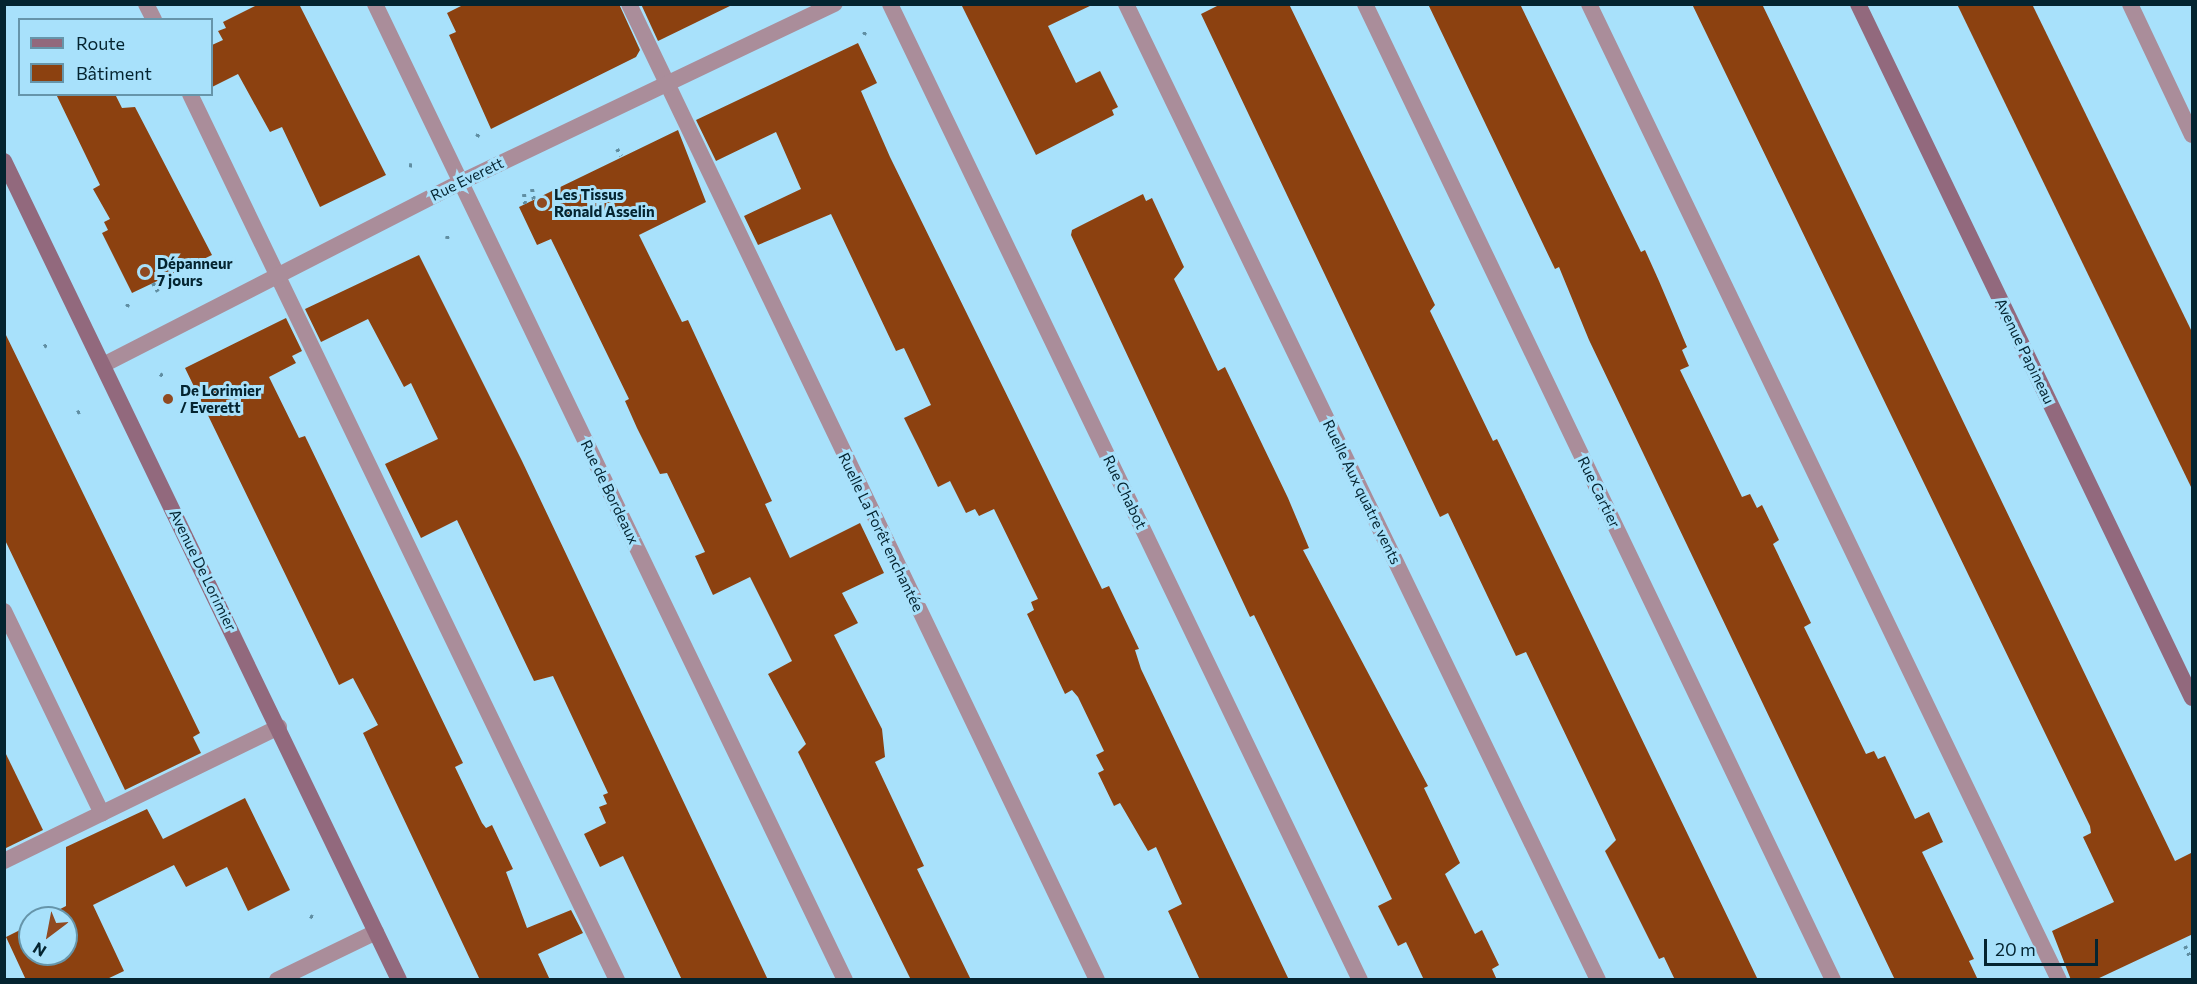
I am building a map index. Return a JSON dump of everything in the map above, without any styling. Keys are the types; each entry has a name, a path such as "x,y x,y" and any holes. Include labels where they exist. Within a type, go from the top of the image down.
{"main road":[{"name":"Avenue Papineau","path":"1858,4 2193,698"},
{"name":"Avenue De Lorimier","path":"4,161 105,364 399,980"}],"street":[{"path":"146,4 153,18"},
{"name":"Rue de Bordeaux","path":"375,4 845,980"},
{"name":"Ruelle La Forêt enchantée","path":"629,4 1097,980"},
{"name":"Rue Everett","path":"105,364 278,273 460,182 835,4"},
{"name":"Rue Chabot","path":"890,4 1360,980"},
{"name":"Ruelle Aux quatre vents","path":"1126,4 1598,980"},
{"name":"Rue Cartier","path":"1365,4 1833,980"},
{"path":"1589,4 2059,980"},
{"path":"2130,4 2193,135"},
{"path":"191,96 617,980"},
{"path":"4,611 102,814"},
{"path":"4,861 279,728"},
{"path":"278,980 376,932"}],"path":[{"path":"617,149 621,156"},
{"path":"532,189 534,200"},
{"path":"524,194 525,204"},
{"path":"168,276 173,285"},
{"path":"153,283 158,292"},
{"path":"127,307 129,302"},
{"path":"2185,946 2190,957"}],"building":[{"path":"259,4 299,4 386,175 320,207 282,127 270,132 238,74 213,86 213,45 223,40 218,31 226,28 223,22"},
{"path":"465,4 619,4 640,50 636,57 491,129 449,35 456,32 447,13"},
{"path":"641,4 734,4 658,41"},
{"path":"961,4 1094,4 1048,26 1076,83 1100,71 1118,107 1112,110 1114,115 1036,155"},
{"path":"1221,4 1289,4 1435,305 1430,311 1493,441 1497,439 1758,980 1675,980 1664,957 1659,959 1605,851 1616,840 1526,652 1516,656 1448,513 1440,517 1201,14"},
{"path":"1428,4 1520,4 1641,252 1645,250 1659,281 1687,347 1682,350 1689,366 1680,370 1742,497 1750,494 1757,508 1762,505 1779,540 1773,544 1811,623 1804,627 1866,754 1874,751 1878,759 1885,756 1915,819 1929,812 1943,842 1922,852 1974,959 1969,961 1978,980 1895,980 1589,340 1559,267 1555,269"},
{"path":"1692,4 1762,4 2175,861 2193,852 2193,934 2095,980 2071,980 2052,931 2114,902 2083,837 2091,833 2090,826"},
{"path":"1957,4 2032,4 2193,334 2193,491"},
{"path":"858,43 877,83 861,91 890,157 1102,589 1109,586 1139,649 1135,650 1141,669 1289,980 1200,980 1168,911 1182,904 1156,847 1148,851 1120,803 1114,806 1098,773 1104,770 1096,755 1104,751 1078,697 1072,690 1065,694 1027,614 1034,610 1031,602 1038,599 994,509 979,516 975,509 966,513 950,481 938,487 904,418 931,405 904,348 896,351 831,214 758,245 744,216 801,189 776,132 716,161 696,120"},
{"path":"57,96 116,96 122,108 135,107 212,255 132,293 102,233 108,230 104,222 110,219 93,189 100,185"},
{"path":"678,130 706,202 639,235 682,322 688,320 772,501 765,504 790,558 860,523 884,573 842,593 858,623 834,635 882,729 885,757 875,762 924,866 917,869 971,980 911,980 798,752 806,744 768,674 792,661 750,577 713,595 695,556 705,552 667,473 660,474 637,428 625,401 629,399 551,239 537,245 519,207"},
{"path":"1143,194 1146,201 1152,198 1184,267 1174,279 1218,371 1225,367 1288,498 1309,548 1303,550 1428,786 1424,788 1460,863 1445,874 1475,934 1482,930 1499,965 1492,969 1497,980 1424,980 1406,942 1398,946 1378,906 1392,899 1254,615 1250,617 1071,235 1072,230"},
{"path":"419,255 522,461 768,980 682,980 623,856 600,867 584,834 606,823 599,807 607,804 603,795 608,793 553,676 534,681 457,520 421,538 385,464 438,439 411,383 404,387 368,319 321,342 305,309"},
{"path":"286,318 302,351 292,356 296,363 269,377 299,438 305,436 463,763 455,767 482,823 486,828 492,825 513,869 506,872 527,928 571,910 583,933 538,954 550,980 480,980 363,733 378,725 353,678 339,685 185,368"},
{"path":"4,331 200,733 193,737 201,753 125,790 4,538"},
{"path":"4,750 43,830 4,849"},
{"path":"245,798 290,890 248,911 227,867 186,887 174,865 93,905 124,971 105,980 26,980 19,966 78,966 78,906 66,906 66,847 147,809 163,839"},
{"path":"18,931 18,963 6,937"}],"place":[{"name":"Les Tissus Ronald Asselin","path":"542,203"},
{"name":"Dépanneur 7 jours","path":"145,272"},
{"name":"De Lorimier / Everett","path":"168,399"}]}
